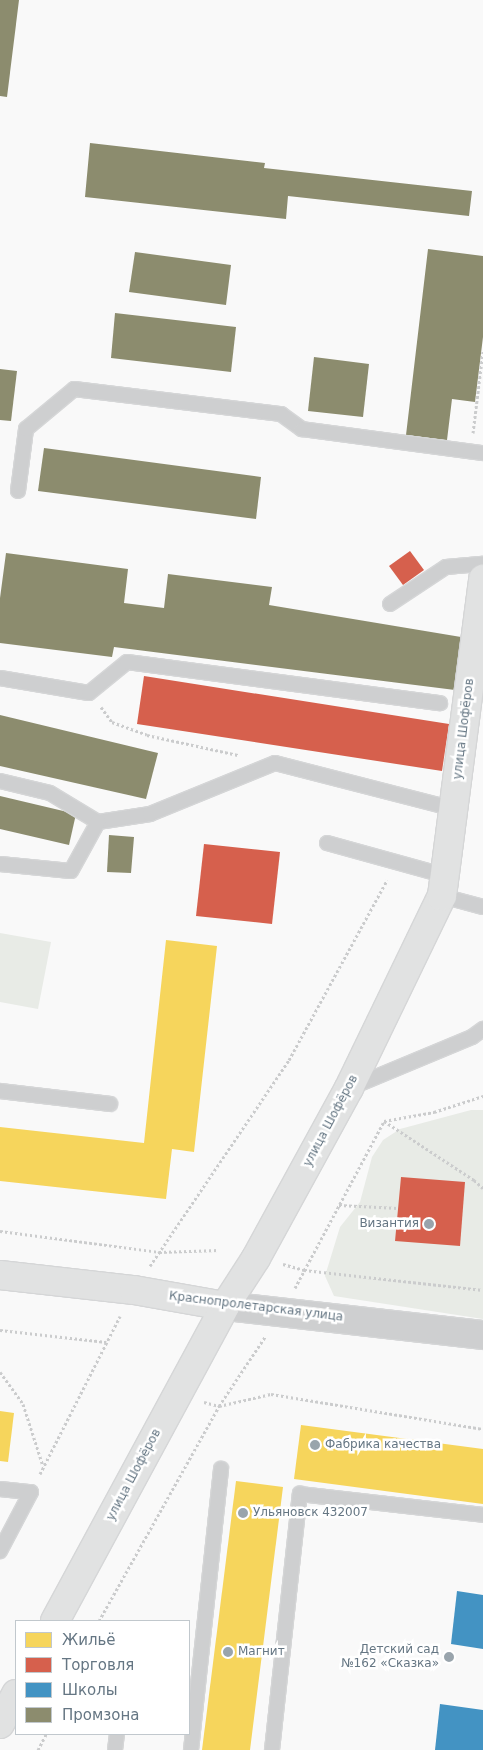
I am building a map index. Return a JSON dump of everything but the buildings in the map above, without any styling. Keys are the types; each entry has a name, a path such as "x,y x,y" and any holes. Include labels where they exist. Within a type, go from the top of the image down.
{"street":[{"name":"улица Шофёров","path":"57,1620 225,1306 256,1258 350,1088 444,886 483,579"},
{"name":"Краснопролетарская улица","path":"0,1275 134,1290 225,1306 483,1336"},
{"path":"0,1724 15,1699"}],"lane":[{"path":"18,491 26,429 74,389 281,414 302,429 477,452"},
{"path":"390,604 446,567 483,564"},
{"path":"0,678 89,693 127,662 440,703"},
{"path":"0,781 50,793 98,822 150,814 275,763 454,809"},
{"path":"0,864 72,871 98,822"},
{"path":"327,843 398,860 483,907"},
{"path":"350,1088 472,1037 483,1029"},
{"path":"0,1091 110,1104"},
{"path":"191,1750 191,1734 222,1469"},
{"path":"0,1489 31,1492 0,1551"},
{"path":"272,1750 300,1494 483,1515"},
{"path":"114,1750 117,1735"}],"path":[{"path":"477,452 483,352"},
{"path":"89,693 112,722 147,735 275,763"},
{"path":"159,1252 289,1060 354,947 398,860"},
{"path":"384,1121 434,1112 483,1096"},
{"path":"384,1121 474,1180 483,1188"},
{"path":"293,1292 384,1121"},
{"path":"339,1205 398,1208"},
{"path":"0,1231 159,1252 219,1250"},
{"path":"278,1263 304,1270 483,1290"},
{"path":"0,1330 106,1342 31,1492"},
{"path":"100,1620 219,1406 267,1333"},
{"path":"0,1372 23,1404 44,1467"},
{"path":"198,1401 219,1406 271,1394 483,1430"},
{"path":"38,1750 46,1735"}],"shaded area":[{"path":"0,933 51,942 38,1009 0,1002"},
{"path":"471,1110 483,1110 483,1319 334,1296 325,1276 340,1227 360,1202 372,1157 383,1140 400,1129"}],"place":[{"name":"Византия","path":"429,1224"},
{"name":"Фабрика качества","path":"315,1445"},
{"name":"Ульяновск 432007","path":"243,1513"},
{"name":"Магнит","path":"228,1652"},
{"name":"Детский сад №162 «Сказка»","path":"449,1657"}]}
